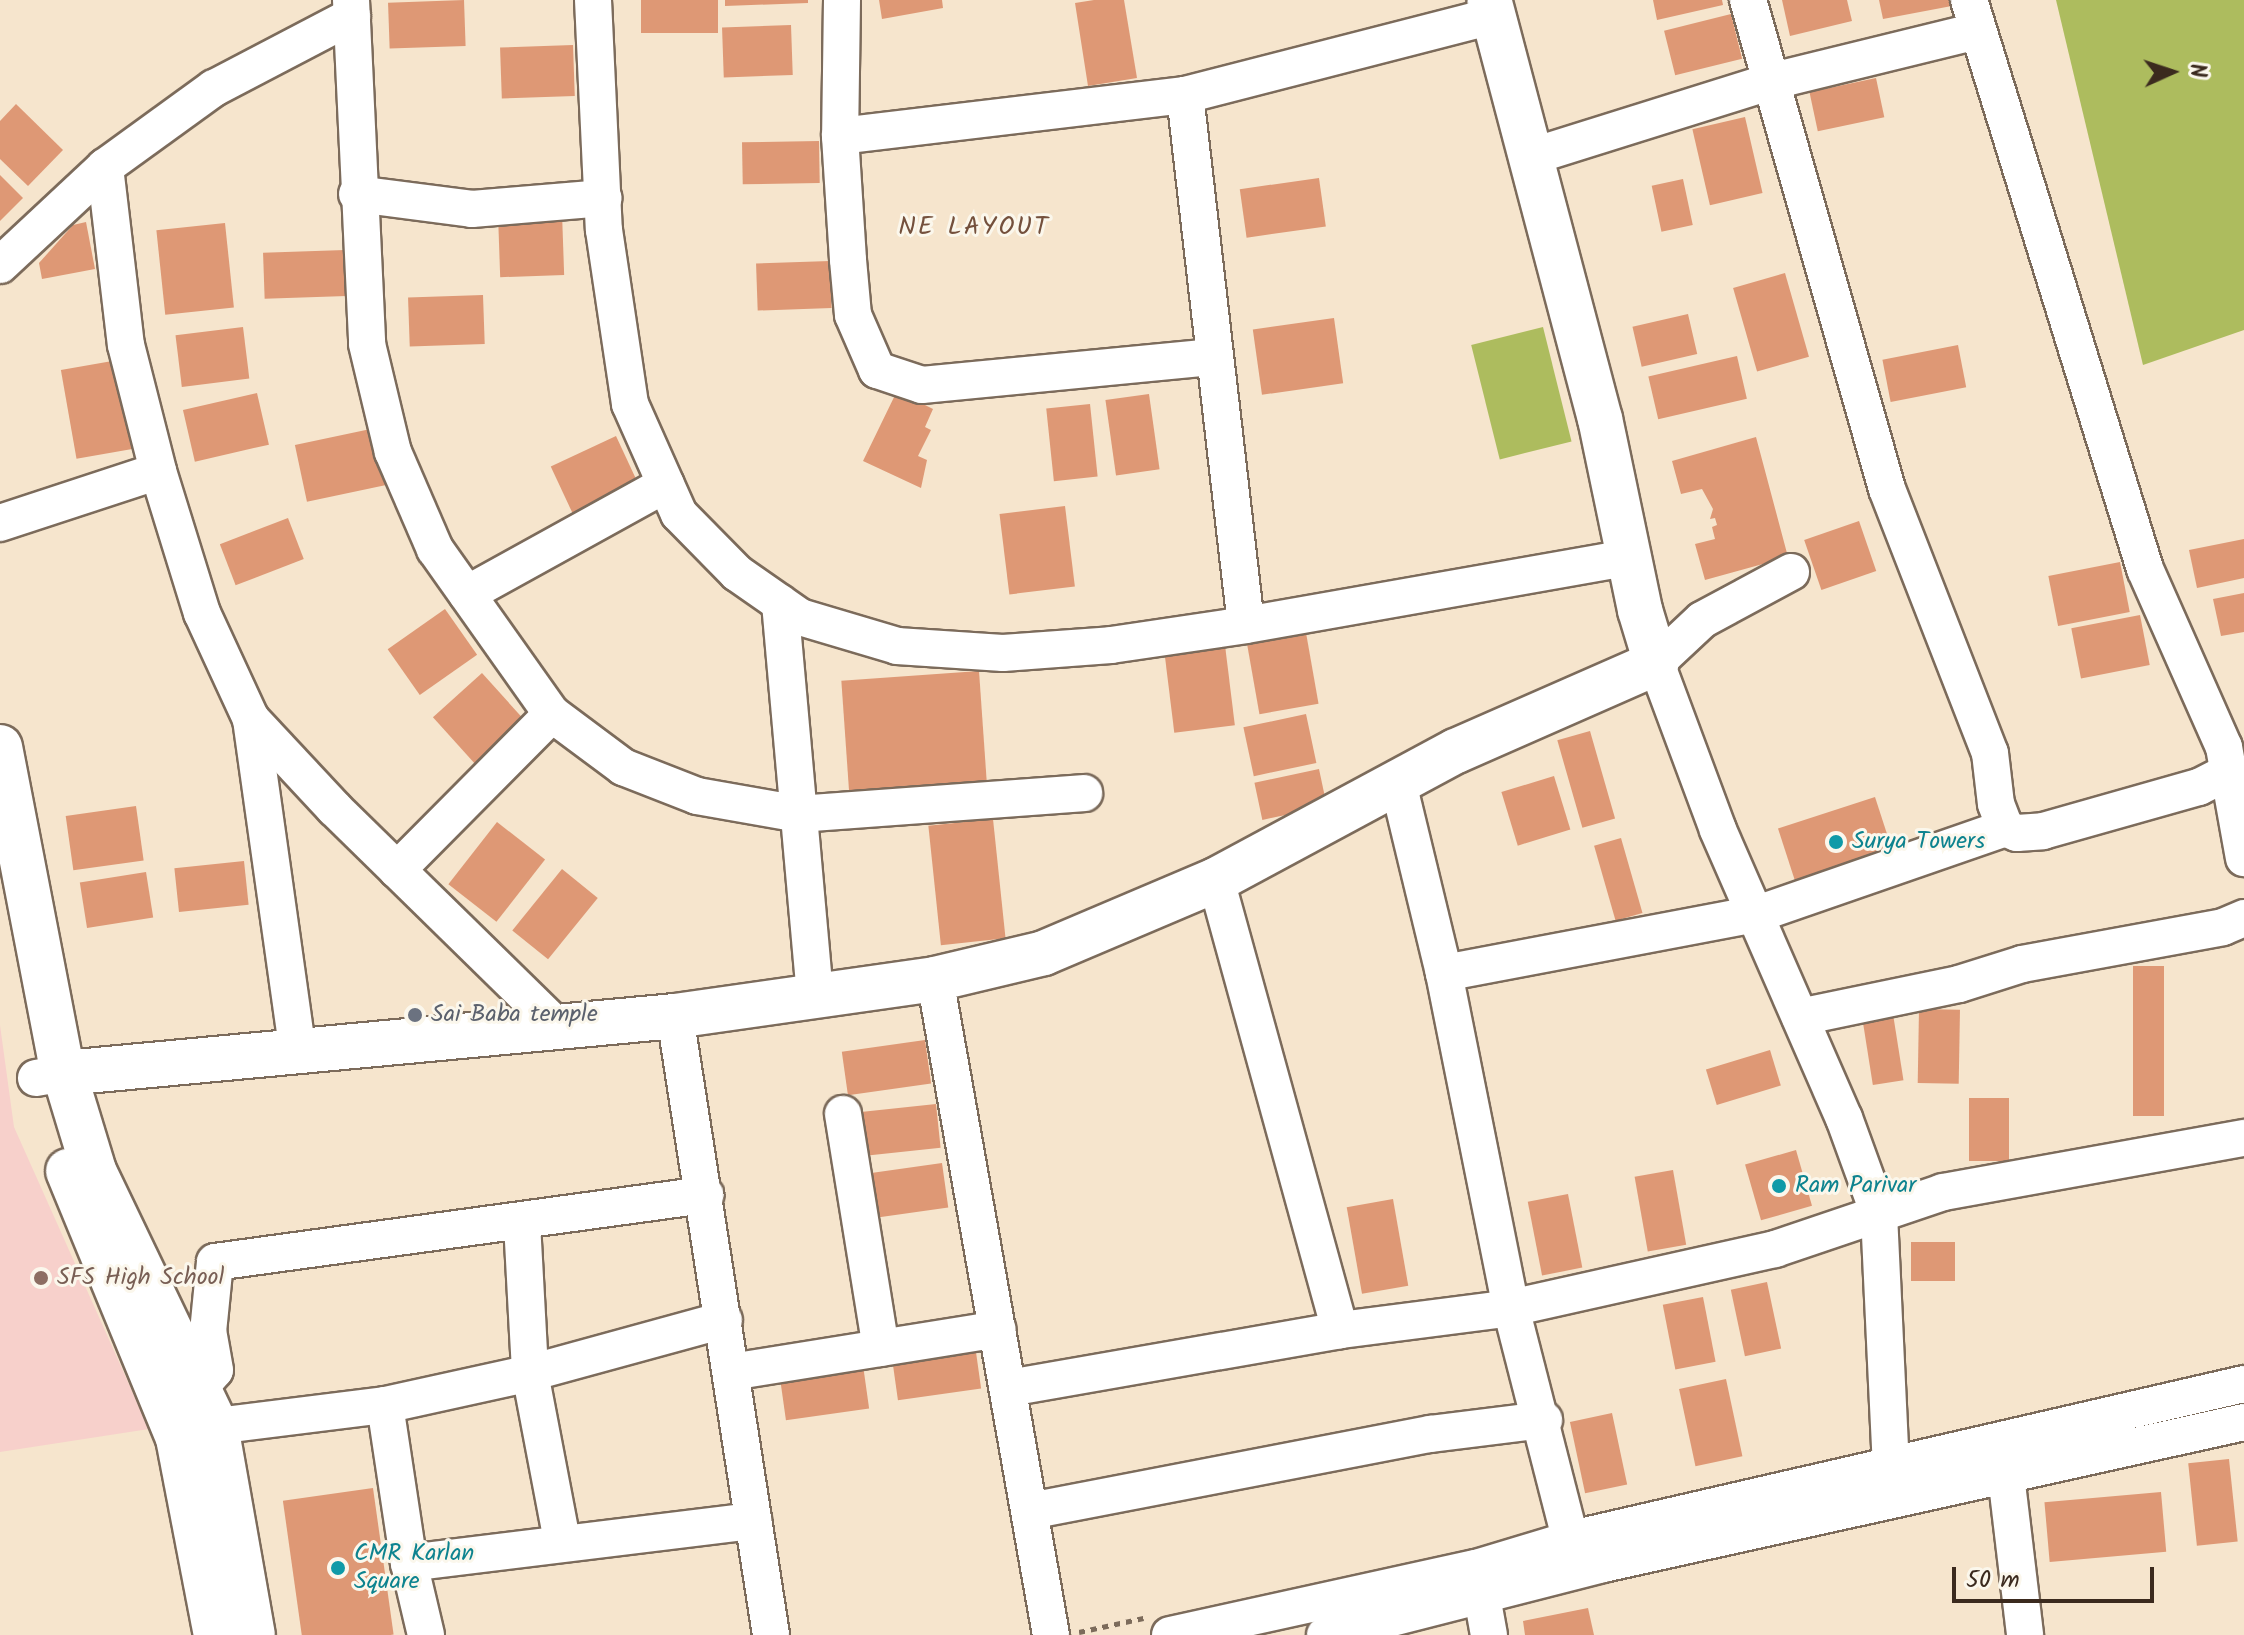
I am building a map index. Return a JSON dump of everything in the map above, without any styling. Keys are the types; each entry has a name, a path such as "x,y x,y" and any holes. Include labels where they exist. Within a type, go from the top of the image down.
{"main road":[{"path":"50,1076 297,1048 560,1029 675,1016 935,979 1044,953 1216,880 1456,751 1656,663 1640,610 1600,419 1491,8"},
{"path":"0,747 50,1076"},
{"path":"0,903 50,1076 87,1227 197,1418 253,1635"},
{"path":"197,1418 216,1635"}],"street":[{"path":"593,0 604,198 630,404 679,514 737,573 800,617 897,646 1003,653 1111,645 1246,625 1631,557"},
{"path":"842,0 840,136 853,315 877,370 922,385 1214,357"},
{"path":"1748,0 1887,489 1990,753 1996,804 2005,828"},
{"path":"0,265 105,167 214,88 351,8 357,194 367,344 393,452 435,549 552,714 623,767 697,796 799,814 1084,793"},
{"path":"840,136 1185,95 1491,8"},
{"path":"1530,157 1973,16 2145,569 2230,724 2229,772 2244,858"},
{"path":"1185,95 1246,625"},
{"path":"105,167 126,345 158,471 202,613 251,719 297,1048"},
{"path":"357,194 472,209 604,198"},
{"path":"0,523 158,471"},
{"path":"467,594 666,484"},
{"path":"1791,572 1702,620 1656,663 1718,830 1757,914 1879,1214 1891,1467"},
{"path":"780,603 815,997"},
{"path":"397,870 552,714"},
{"path":"251,719 397,870 560,1029"},
{"path":"1444,973 1757,914 2005,828 2017,833 2043,831 2199,787 2229,772"},
{"path":"1398,783 1444,973 1511,1308 1544,1420 1575,1555"},
{"path":"1216,880 1340,1330"},
{"path":"1800,1017 1959,984 2022,964 2223,927 2244,918"},
{"path":"935,979 1051,1635"},
{"path":"675,1016 771,1635"},
{"path":"843,1114 881,1348"},
{"path":"1009,1388 1340,1330 1511,1308 1775,1249 1943,1192 2244,1138"},
{"path":"705,1195 522,1223 215,1262 208,1332 215,1370 197,1418 385,1405 530,1373 724,1320"},
{"path":"522,1223 530,1373 562,1541"},
{"path":"731,1372 998,1329"},
{"path":"1325,1635 1480,1581 1891,1467 2244,1384"},
{"path":"385,1405 409,1563 426,1635"},
{"path":"1030,1511 1431,1434 1544,1420"},
{"path":"1575,1555 2006,1475 2244,1422"},
{"path":"2006,1475 2025,1635"},
{"path":"409,1563 562,1541 753,1521"},
{"path":"1158,1626 1480,1581"},
{"path":"1480,1581 1489,1635"}],"path":[{"path":"1066,1635 1158,1626"}],"shaded area":[{"name":"SFS High School","path":"0,1025 14,1127 149,1429 0,1452"}],"green space":[{"path":"2056,0 2244,0 2244,330 2143,365"},
{"path":"1543,327 1572,441 1500,459 1471,345"}],"building":[{"path":"464,0 466,46 390,49 388,3"},
{"path":"641,0 718,0 718,33 641,33"},
{"path":"725,0 808,0 808,3 725,6"},
{"path":"879,0 942,0 943,8 882,19"},
{"path":"1124,0 1137,78 1088,86 1075,3"},
{"path":"1653,0 1722,0 1723,5 1657,20"},
{"path":"1782,0 1847,0 1852,21 1790,36"},
{"path":"1879,0 1956,0 1957,5 1883,19"},
{"path":"1731,14 1742,59 1675,75 1664,31"},
{"path":"791,25 793,75 724,77 722,27"},
{"path":"573,45 575,96 502,99 500,48"},
{"path":"1876,78 1884,117 1818,131 1809,92"},
{"path":"16,104 63,150 28,186 0,159 0,121"},
{"path":"1745,117 1763,193 1710,205 1692,129"},
{"path":"819,141 820,183 743,184 742,142"},
{"path":"0,175 23,198 0,221"},
{"path":"1319,178 1326,227 1247,238 1240,189"},
{"path":"1683,179 1693,225 1661,232 1652,186"},
{"path":"562,213 564,275 500,277 498,215"},
{"path":"86,222 95,269 42,279 39,263 73,225"},
{"path":"225,223 234,308 165,315 156,230"},
{"path":"345,250 347,296 265,299 263,253"},
{"path":"830,261 832,308 758,311 756,264"},
{"path":"1785,273 1809,357 1757,372 1733,288"},
{"path":"483,295 485,344 410,347 408,298"},
{"path":"1688,314 1697,354 1642,367 1632,327"},
{"path":"1334,318 1343,383 1262,395 1253,329"},
{"path":"243,327 249,379 182,387 176,335"},
{"path":"1958,345 1966,387 1891,402 1882,360"},
{"path":"1737,356 1747,399 1658,419 1648,376"},
{"path":"118,360 134,449 77,459 61,370"},
{"path":"897,391 933,409 925,427 931,430 918,456 927,460 921,488 863,461"},
{"path":"257,393 269,445 195,462 183,410"},
{"path":"1149,394 1160,469 1116,475 1105,400"},
{"path":"1090,404 1098,477 1054,481 1046,409"},
{"path":"380,427 392,484 307,502 295,445"},
{"path":"616,436 638,483 573,514 551,466"},
{"path":"1756,437 1788,557 1705,580 1695,544 1715,539 1712,527 1717,525 1715,518 1710,519 1713,509 1702,489 1681,494 1672,461"},
{"path":"1065,506 1075,586 1009,594 999,514"},
{"path":"288,518 304,559 236,585 220,544"},
{"path":"1859,521 1876,571 1821,590 1804,540"},
{"path":"2244,539 2244,578 2197,588 2189,550"},
{"path":"2120,562 2130,612 2058,626 2048,576"},
{"path":"2244,593 2244,632 2221,636 2213,599"},
{"path":"445,609 477,655 420,695 388,649"},
{"path":"2140,615 2150,665 2081,678 2071,628"},
{"path":"1305,627 1319,704 1259,714 1246,637"},
{"path":"1224,637 1235,725 1174,733 1163,644"},
{"path":"979,671 987,785 849,794 841,681"},
{"path":"482,673 525,721 476,765 433,717"},
{"path":"1306,714 1316,763 1254,776 1243,727"},
{"path":"1590,731 1615,818 1582,828 1557,740"},
{"path":"1319,769 1327,806 1262,820 1254,783"},
{"path":"1554,776 1570,830 1518,846 1501,792"},
{"name":"Surya Towers","path":"1875,797 1894,856 1797,887 1778,829"},
{"path":"136,806 144,860 73,870 66,816"},
{"path":"993,819 1006,938 941,945 928,826"},
{"path":"497,822 545,860 496,922 448,884"},
{"path":"1621,838 1642,913 1616,921 1594,846"},
{"path":"244,861 249,905 179,912 174,868"},
{"path":"562,869 598,898 548,959 512,930"},
{"path":"146,872 153,917 87,928 80,882"},
{"path":"2133,966 2164,966 2164,1116 2133,1116"},
{"path":"1919,1009 1960,1010 1959,1084 1918,1083"},
{"path":"1893,1014 1903,1080 1873,1085 1862,1019"},
{"path":"925,1040 931,1084 848,1095 842,1052"},
{"path":"1770,1050 1781,1085 1717,1105 1706,1070"},
{"path":"1969,1098 2009,1098 2009,1161 1969,1161"},
{"path":"936,1104 941,1148 856,1157 851,1113"},
{"name":"Ram Parivar","path":"1796,1150 1812,1206 1761,1220 1745,1165"},
{"path":"942,1163 948,1208 865,1219 859,1175"},
{"path":"1673,1170 1686,1245 1648,1252 1635,1177"},
{"path":"1568,1194 1582,1268 1542,1275 1528,1202"},
{"path":"1393,1199 1408,1286 1362,1294 1347,1207"},
{"path":"1911,1242 1955,1242 1955,1281 1911,1281"},
{"path":"1767,1282 1781,1349 1745,1356 1731,1290"},
{"path":"1703,1297 1716,1362 1675,1370 1663,1305"},
{"path":"975,1345 981,1389 898,1400 892,1357"},
{"path":"863,1365 869,1409 786,1420 780,1377"},
{"path":"1726,1379 1742,1456 1695,1466 1679,1389"},
{"path":"1612,1413 1627,1484 1585,1493 1570,1422"},
{"path":"2229,1459 2238,1542 2197,1546 2188,1463"},
{"name":"CMR Karlan Square","path":"373,1488 394,1635 302,1635 283,1501"},
{"path":"2161,1492 2166,1552 2050,1562 2044,1502"},
{"path":"1588,1608 1594,1635 1525,1635 1523,1621"}],"place":[{"name":"Surya Towers","path":"1836,842"},
{"name":"Sai Baba temple","path":"415,1015"},
{"name":"Ram Parivar","path":"1779,1186"},
{"name":"SFS High School","path":"41,1278"},
{"name":"CMR Karlan Square","path":"338,1568"}],"district":[{"name":"NE LAYOUT","path":"974,228"}]}
